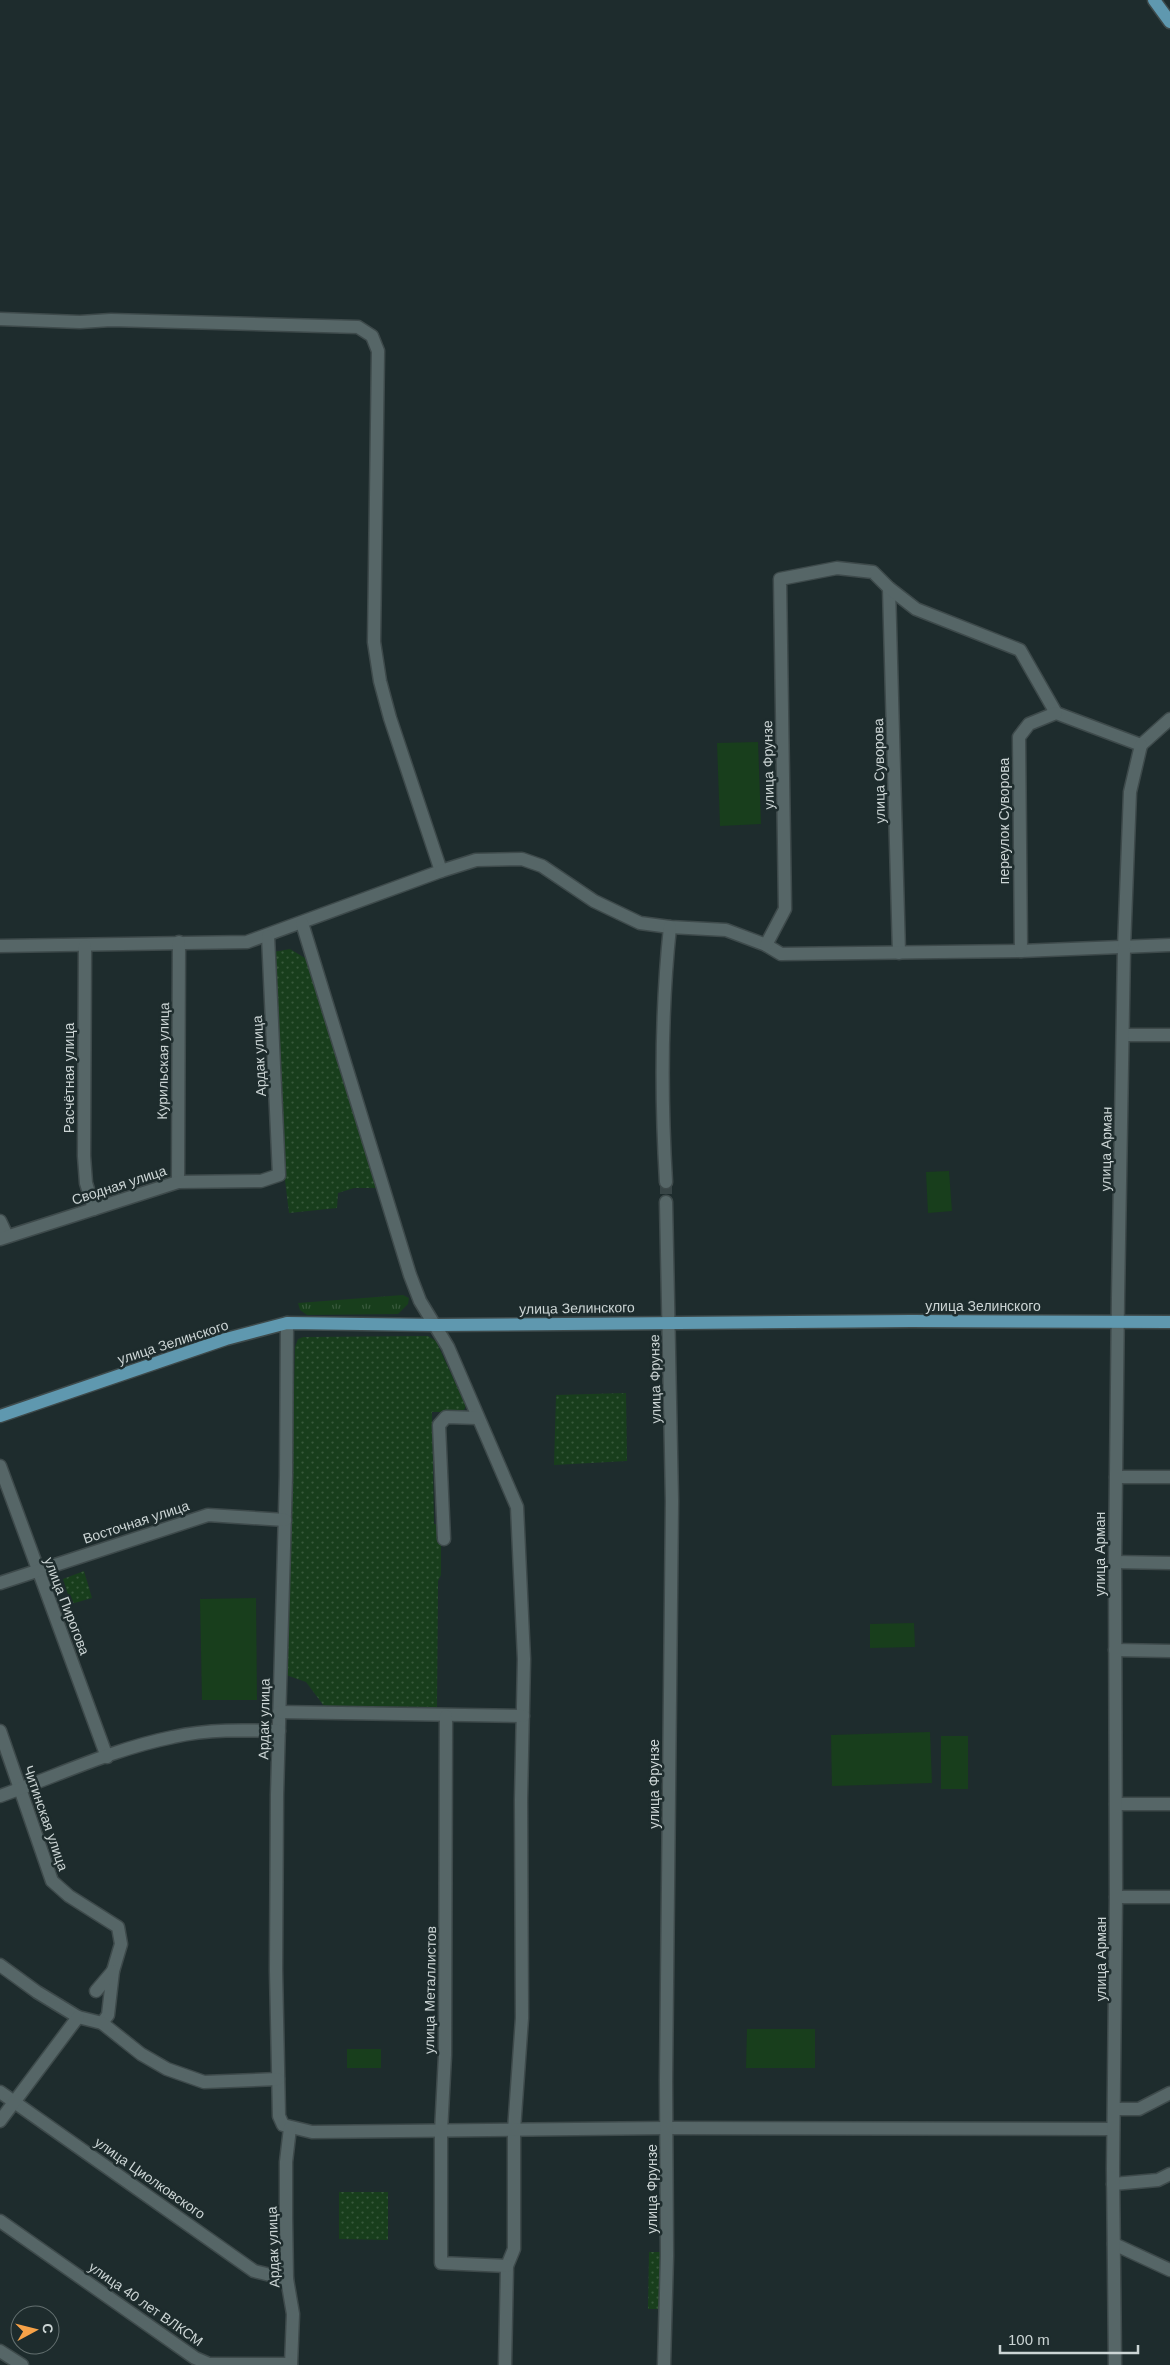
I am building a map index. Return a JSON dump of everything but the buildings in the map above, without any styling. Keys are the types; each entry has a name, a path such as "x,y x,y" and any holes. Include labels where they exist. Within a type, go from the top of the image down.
{"main road":[{"path":"1154,0 1170,22"},
{"name":"улица Зелинского","path":"0,1416 226,1339 287,1323 436,1325 669,1322 1170,1322"}],"street":[{"path":"0,319 358,327 372,336 378,351 376,652 380,681 390,718 441,871"},
{"name":"улица Фрунзе","path":"766,944 785,909 780,579 836,568 873,572 889,588"},
{"path":"889,588 916,609 1020,650 1056,713 1141,745 1170,718"},
{"name":"улица Суворова","path":"889,588 899,953"},
{"name":"переулок Суворова","path":"1021,951 1019,736 1030,724 1056,713"},
{"name":"улица Арман","path":"1115,2365 1113,2129 1115,2110 1115,1562 1118,1321 1124,948 1130,792 1141,745"},
{"path":"0,946 247,942 476,860 522,860 542,866 594,901 640,923 670,927 726,930 766,944 781,954 1021,951 1170,945"},
{"path":"302,923 410,1275 420,1301 448,1347 517,1507 523,1625 522,2018 514,2130 514,2249 507,2266 505,2365"},
{"path":"666,1182 663,1126 665,973 670,927"},
{"name":"Ардак улица","path":"268,936 279,1175"},
{"name":"Курильская улица","path":"178,1182 179,942"},
{"name":"Расчётная улица","path":"84,946 84,1156 86,1183 94,1209"},
{"path":"1123,1035 1170,1036"},
{"name":"Сводная улица","path":"4,1237 94,1209 127,1196 178,1182 261,1181 279,1175"},
{"name":"улица Фрунзе","path":"664,2365 668,2197 666,2128 672,1501 666,1202"},
{"path":"0,1221 4,1237"},
{"name":"Ардак улица","path":"287,1323 285,1520 276,1911 278,2116 283,2125 290,2128 286,2162 287,2278 293,2314 291,2365"},
{"path":"444,1539 440,1425 446,1417 478,1418"},
{"name":"улица Пирогова","path":"0,1466 107,1756"},
{"path":"1116,1477 1170,1477"},
{"name":"Восточная улица","path":"0,1583 208,1515 285,1520"},
{"path":"1115,1562 1170,1563"},
{"path":"1116,1650 1170,1652"},
{"path":"280,1712 523,1716"},
{"name":"улица Металлистов","path":"446,1716 445,2055 441,2132 441,2263 507,2266"},
{"path":"0,1796 107,1756 173,1737 224,1730 279,1731"},
{"name":"Читинская улица","path":"0,1731 52,1882 76,1901 118,1927 121,1944 113,1971 108,2015 102,2023"},
{"path":"1116,1804 1170,1804"},
{"path":"1116,1897 1170,1897"},
{"path":"0,1965 37,1992 78,2016 102,2023 141,2054 166,2069 204,2082 278,2079"},
{"path":"96,1990 113,1971"},
{"path":"0,2121 78,2016"},
{"name":"улица Циолковского","path":"0,2092 254,2271 274,2277 287,2278"},
{"path":"1115,2110 1139,2108 1170,2093"},
{"path":"290,2128 312,2132 666,2128 1113,2129"},
{"path":"1113,2184 1158,2180 1170,2174"},
{"name":"улица 40 лет ВЛКСМ","path":"0,2221 195,2358 209,2364 291,2365"},
{"path":"1114,2244 1170,2270"},
{"path":"0,2351 22,2365"}],"green space":[{"path":"758,742 761,824 720,826 717,743"},
{"path":"290,949 310,961 376,1188 354,1188 338,1193 337,1208 289,1213 285,1180 273,952"},
{"path":"949,1171 952,1211 928,1213 926,1172"},
{"path":"403,1295 409,1298 408,1304 398,1314 307,1315 300,1310 298,1303"},
{"path":"428,1336 436,1341 466,1406 463,1412 432,1412 434,1524 441,1525 441,1575 438,1581 437,1707 324,1706 306,1682 286,1675 295,1347 298,1339 303,1337"},
{"path":"626,1393 627,1461 554,1465 556,1395"},
{"path":"84,1571 92,1598 71,1604 63,1579"},
{"path":"256,1598 257,1700 202,1700 200,1599"},
{"path":"914,1623 915,1647 870,1648 870,1624"},
{"path":"930,1732 932,1783 832,1786 831,1735"},
{"path":"941,1736 968,1736 968,1789 941,1789"},
{"path":"747,2029 815,2029 815,2068 746,2068"},
{"path":"347,2049 381,2049 381,2068 347,2068"},
{"path":"339,2192 388,2192 388,2240 339,2239"},
{"path":"649,2252 664,2252 663,2309 648,2309"}],"tunnel":[{"path":"666,1182 666,1202"}]}
